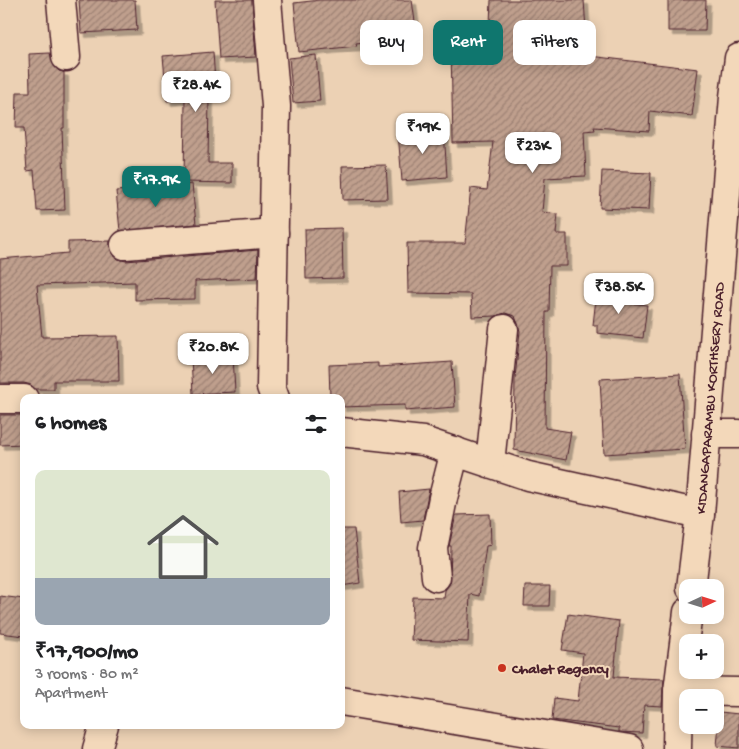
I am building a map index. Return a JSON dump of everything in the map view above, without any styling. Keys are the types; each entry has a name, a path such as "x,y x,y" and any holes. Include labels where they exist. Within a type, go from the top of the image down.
{"street":[{"path":"61,0 66,57"},
{"path":"266,0 276,106 271,387 274,394"},
{"name":"KIDANGAPARAMBU KORTHSERY ROAD","path":"691,579 700,514 734,97 739,58"},
{"path":"125,245 274,234"},
{"path":"490,463 504,330"},
{"path":"0,398 20,398"},
{"path":"345,432 423,441 528,476 700,514"},
{"path":"706,434 739,434"},
{"path":"436,577 433,548 455,451"},
{"path":"676,749 678,691 686,624"},
{"path":"678,691 739,692"},
{"path":"345,702 629,749"},
{"path":"97,749 103,729"}],"building":[{"path":"79,0 135,0 137,30 81,33"},
{"path":"215,0 252,0 256,57 219,59"},
{"path":"320,0 412,0 415,20 360,20 360,43 356,43 357,46 299,52 294,3"},
{"path":"491,0 584,0 585,20 513,20 513,65 596,65 596,57 698,69 692,116 650,111 649,131 594,127 595,130 584,131 586,176 545,178 542,212 558,214 556,234 567,234 567,266 550,266 549,312 546,312 545,428 571,432 566,460 514,450 515,378 520,331 515,316 505,313 496,316 472,317 471,294 408,293 407,243 465,243 471,188 487,190 493,142 453,143 451,65 503,65 503,20 490,20"},
{"path":"668,0 706,0 705,31 668,31"},
{"path":"213,52 216,97 209,97 208,163 232,163 232,183 184,182 185,99 167,101 163,56"},
{"path":"50,53 54,66 59,71 64,72 64,128 62,128 65,210 37,211 34,170 27,171 24,128 16,128 17,92 30,92 29,54"},
{"path":"316,55 320,101 293,103 289,58"},
{"path":"444,130 447,177 402,181 398,133"},
{"path":"386,165 388,199 343,200 342,166"},
{"path":"602,171 651,173 649,210 600,208"},
{"path":"192,184 196,224 120,231 116,191"},
{"path":"342,228 343,278 306,279 305,229"},
{"path":"110,241 112,254 118,259 126,261 258,250 257,278 195,281 195,299 135,300 135,282 37,285 42,337 118,336 119,381 54,381 54,389 35,389 31,385 24,383 0,383 0,259 68,253 68,242"},
{"path":"597,289 630,292 628,303 647,305 643,338 597,333 597,325 593,325"},
{"path":"233,355 235,392 193,394 191,358"},
{"path":"452,362 455,407 405,411 405,405 345,407 345,394 330,394 329,365 378,363 378,367"},
{"path":"680,374 685,449 604,454 600,379"},
{"path":"0,415 20,415 20,444 0,445"},
{"path":"429,489 423,520 401,522 399,492"},
{"path":"490,514 491,545 486,546 479,596 470,594 468,642 411,640 413,597 444,598 445,590 450,583 451,546 449,546 456,515"},
{"path":"345,529 354,529 360,583 345,585"},
{"path":"525,586 550,586 549,606 524,606"},
{"path":"0,596 20,598 20,636 0,633"},
{"path":"568,614 619,621 614,677 664,679 662,706 644,705 642,733 619,732 619,728 552,720 554,698 578,701 583,653 562,650"},
{"path":"724,712 739,714 739,748 717,746 718,734 724,734"}],"place":[{"name":"Chalet Regency","path":"502,668"}]}
